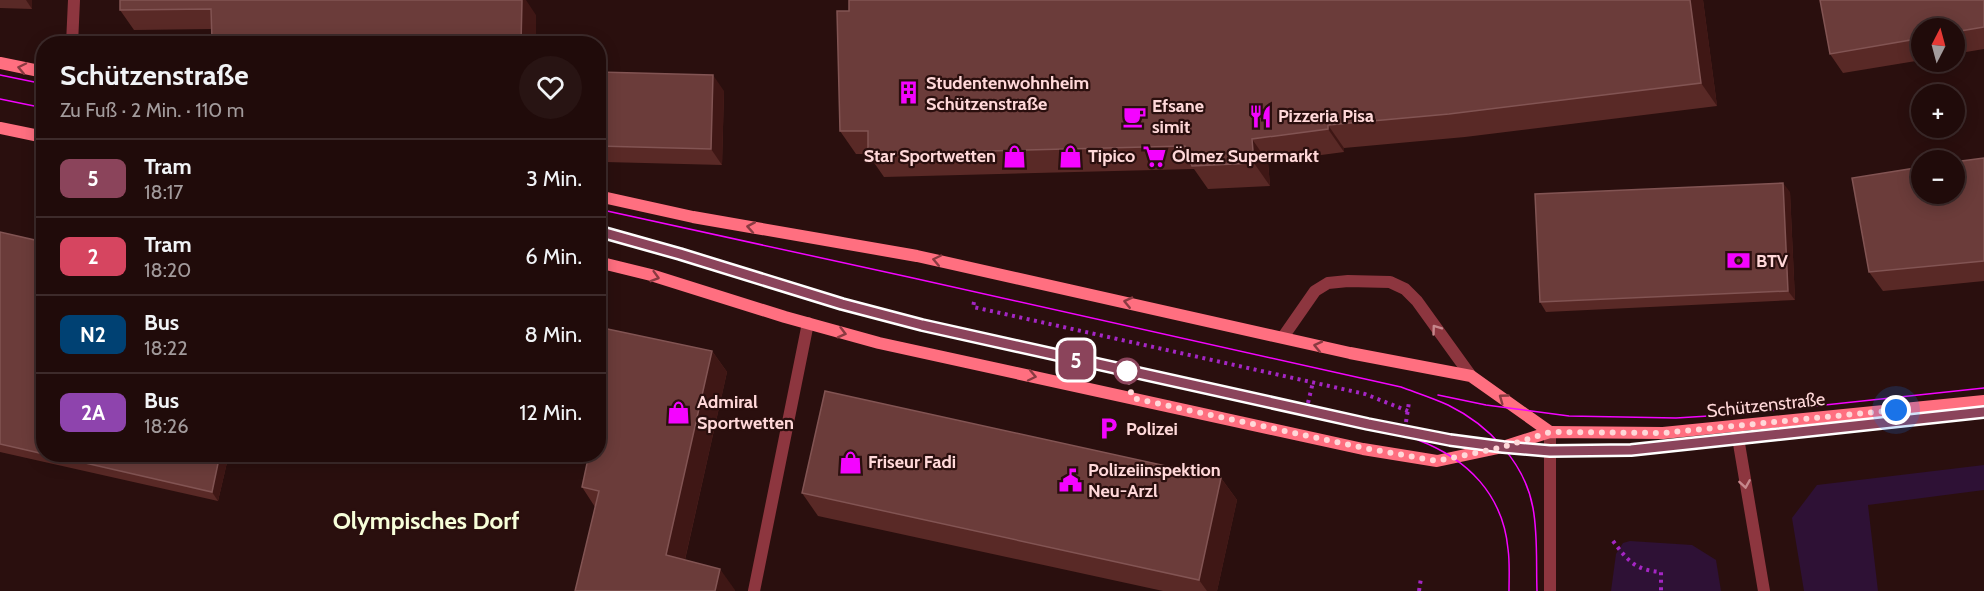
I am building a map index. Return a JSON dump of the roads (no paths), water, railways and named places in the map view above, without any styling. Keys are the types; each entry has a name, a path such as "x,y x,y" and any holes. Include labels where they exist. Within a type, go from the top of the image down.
{"street":[{"path":"72,36 74,0"},
{"path":"0,63 36,70"},
{"path":"0,128 36,135"},
{"path":"606,198 693,217 917,256 1350,353 1471,376"},
{"name":"Schützenstraße","path":"606,264 672,281 879,344 1364,448 1437,461 1503,447 1550,432 1663,433 1984,401"},
{"path":"1283,338 1315,291 1328,283 1389,282 1405,288 1471,376 1550,432 1550,591"},
{"path":"754,591 808,323"},
{"path":"1736,426 1764,591"}],"tram line":[{"path":"0,75 36,82"},
{"path":"0,99 36,106"},
{"path":"606,211 1401,387 1437,400 1463,413 1491,435 1503,447 1522,476 1529,491 1535,518 1537,591"},
{"path":"606,233 842,304 922,325 1322,414 1470,443 1550,451 1631,450 1984,412"},
{"name":"5","path":"606,233 842,304 922,325 1368,424 1450,440 1518,449 1631,450 1984,412"},
{"path":"1438,395 1486,405 1569,416 1676,418 1741,414 1984,388"},
{"path":"1418,440 1452,457 1480,481 1491,496 1505,530 1509,560 1509,591"}],"place":[{"name":"Studentenwohnheim Schützenstraße","path":"908,93"},
{"name":"Efsane simit","path":"1134,116"},
{"name":"Pizzeria Pisa","path":"1260,116"},
{"name":"Star Sportwetten","path":"1014,156"},
{"name":"Tipico","path":"1070,156"},
{"name":"Ölmez Supermarkt","path":"1154,156"},
{"name":"BTV","path":"1738,261"},
{"name":"Admiral Sportwetten","path":"679,412"},
{"name":"Polizei","path":"1108,429"},
{"name":"Friseur Fadi","path":"850,462"},
{"name":"Polizeiinspektion Neu-Arzl","path":"1070,480"}],"district":[{"name":"Olympisches Dorf","path":"426,521"}]}
